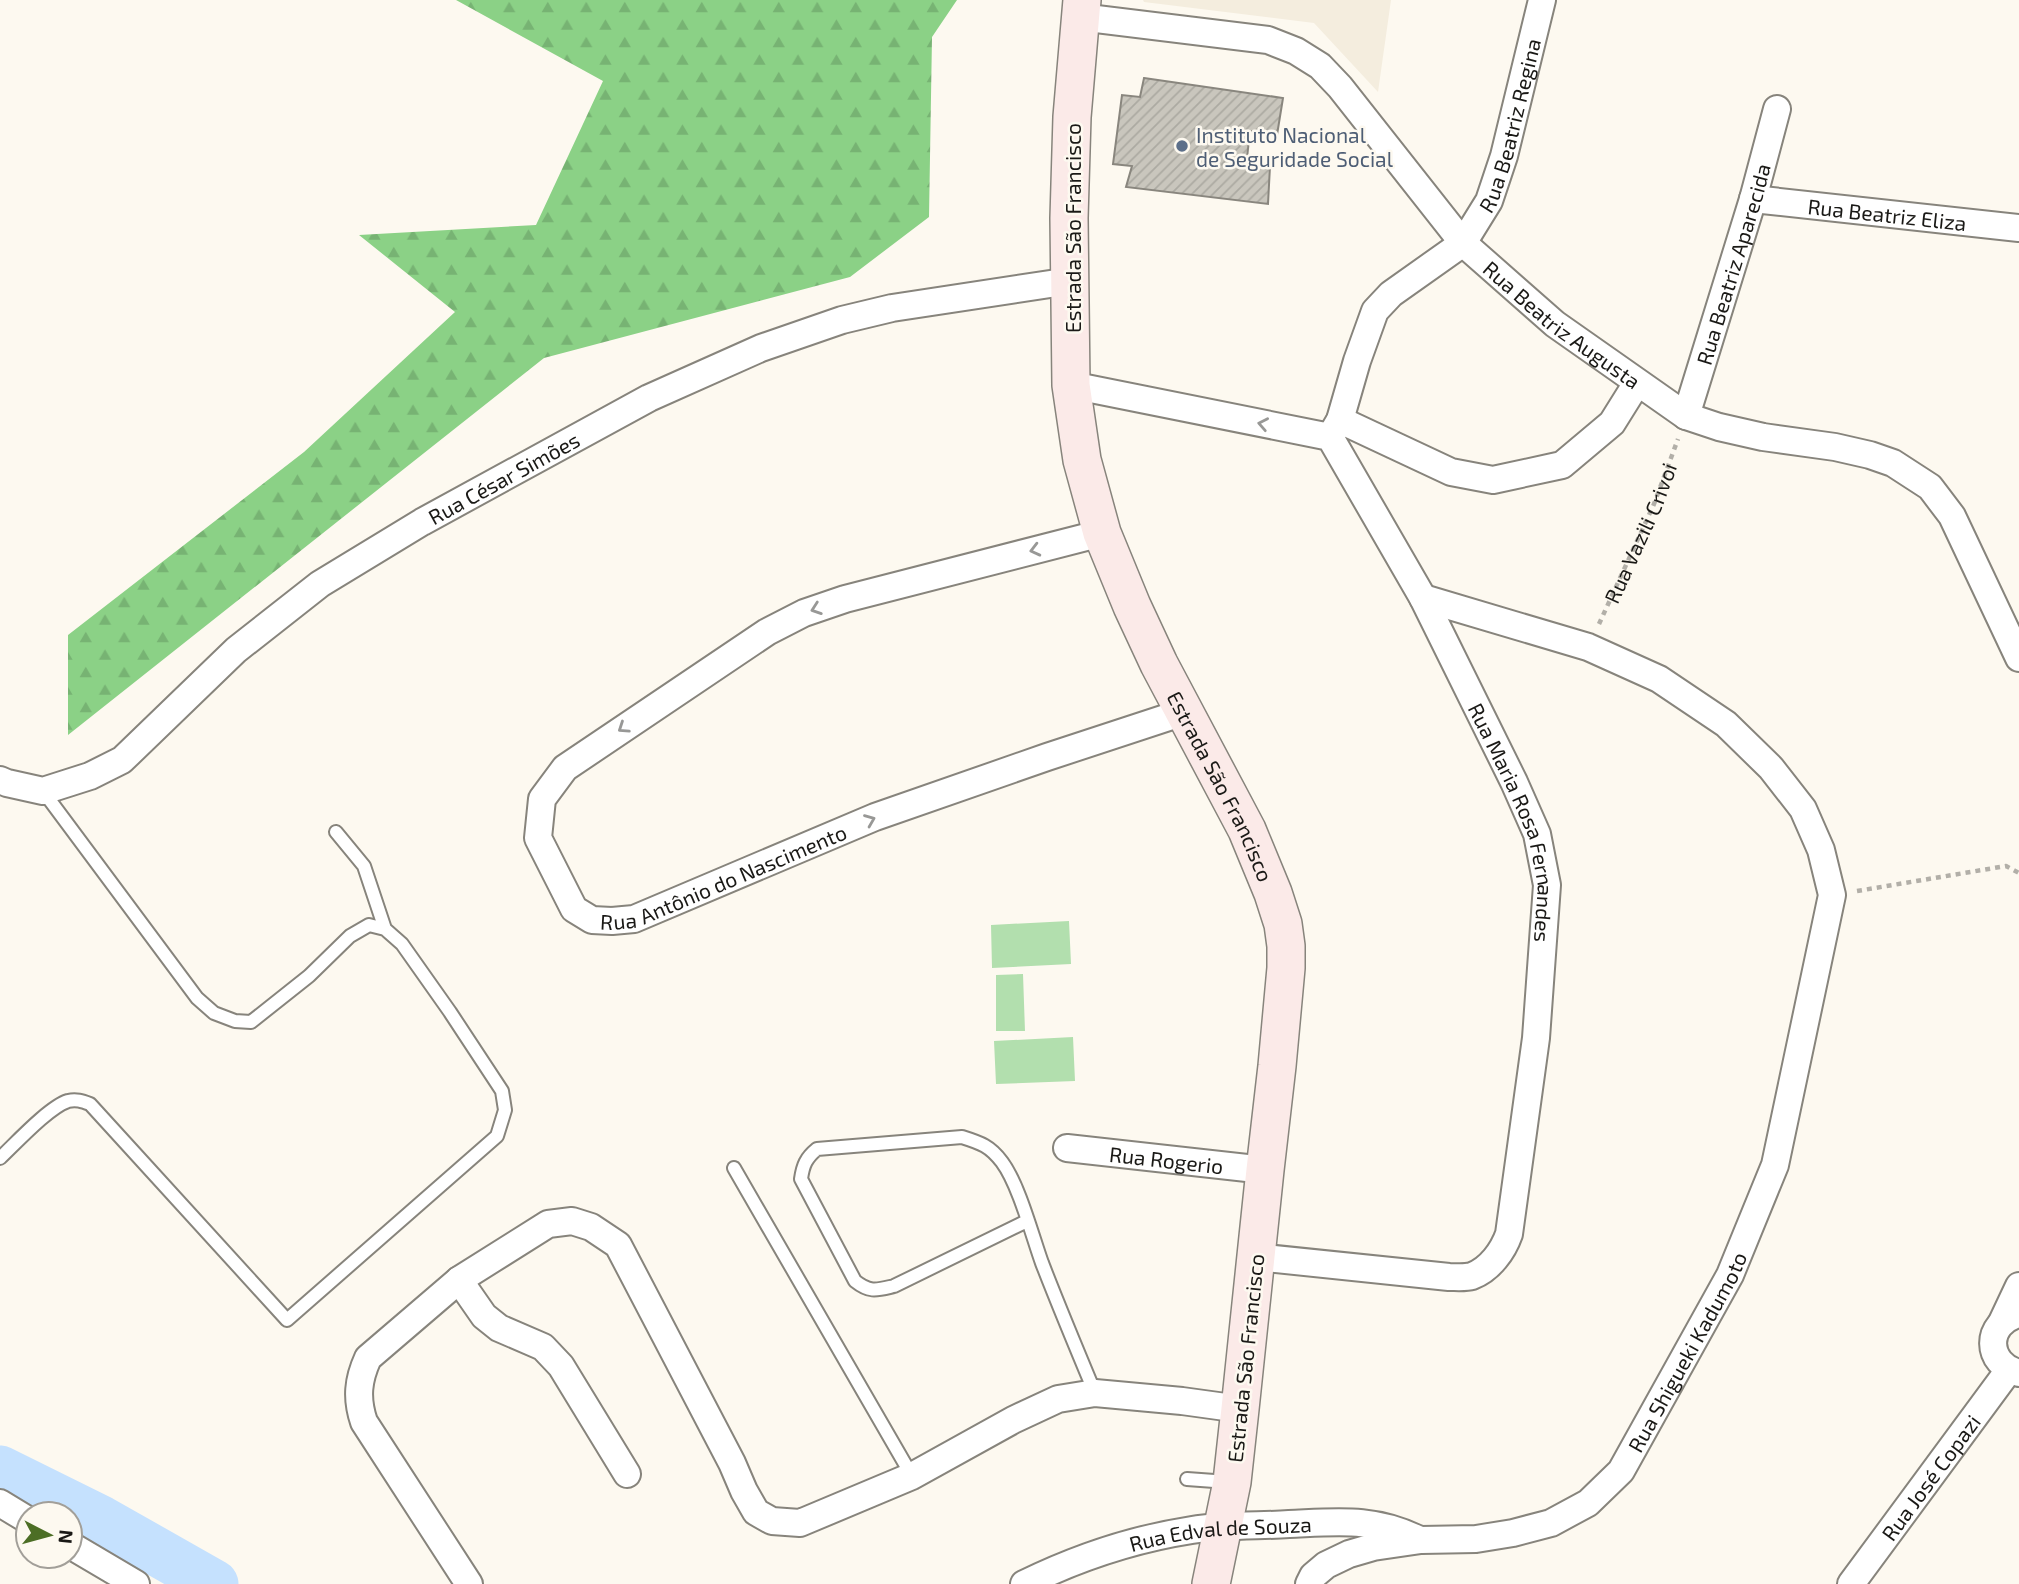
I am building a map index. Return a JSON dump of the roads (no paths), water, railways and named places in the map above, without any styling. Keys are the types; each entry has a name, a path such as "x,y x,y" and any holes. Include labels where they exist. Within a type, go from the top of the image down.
{"main road":[{"name":"Estrada São Francisco","path":"1081,9 1072,117 1069,218 1071,385 1082,460 1102,533 1132,606 1159,664 1247,830 1283,924 1286,968 1278,1066 1232,1482 1211,1584"}],"street":[{"name":"Rua Beatriz Regina","path":"1463,243 1489,201 1504,156 1542,0"},
{"name":"Rua Beatriz Augusta","path":"1081,9 1268,40 1296,51 1320,65 1340,87 1463,243 1555,324 1637,383 1686,416 1719,427 1870,455 1893,463 1910,473 1930,487 1952,516 2019,658"},
{"name":"Rua Beatriz Aparecida","path":"1686,416 1753,199 1777,109"},
{"name":"Rua Beatriz Eliza","path":"1753,199 2019,228"},
{"path":"1335,428 1375,311 1391,294 1463,243"},
{"name":"Rua César Simões","path":"43,791 90,776 122,760 236,650 320,584 422,522 649,398 761,348 842,320 892,308 1070,281"},
{"path":"1071,385 1335,428 1451,472 1493,480 1562,465 1612,423 1637,383"},
{"name":"Rua Maria Rosa Fernandes","path":"1256,1257 1449,1277 1472,1276 1489,1266 1504,1248 1509,1234 1536,1038 1548,885 1537,834 1423,598 1335,428"},
{"name":"Rua Antônio do Nascimento","path":"1102,533 845,599 804,613 767,632 565,768 542,799 538,838 574,909 592,920 634,919 875,817 1184,712"},
{"name":"Rua Shigueki Kadumoto","path":"1309,1584 1320,1570 1349,1554 1373,1547 1421,1540 1476,1538 1513,1533 1551,1523 1588,1503 1621,1471 1730,1275 1774,1165 1832,895 1821,850 1803,809 1771,768 1726,724 1659,679 1588,647 1423,598"},
{"path":"0,780 43,791"},
{"name":"Rua Rogerio","path":"1067,1148 1265,1170"},
{"path":"469,1584 364,1422 359,1407 361,1374 368,1358 459,1280 548,1224 572,1221 591,1227 618,1245 756,1512 772,1521 800,1523 912,1476 1013,1420 1058,1399 1095,1393 1240,1409"},
{"path":"459,1280 484,1316 499,1328 543,1347 561,1366 627,1474"},
{"path":"2014,1371 2002,1365 1993,1348 1996,1329 2011,1318 2019,1286"},
{"name":"Rua José Copazi","path":"1851,1584 2014,1371"},
{"name":"Rua Edval de Souza","path":"1024,1584 1132,1542 1192,1530 1353,1521 1380,1524 1421,1540"},
{"path":"84,1553 136,1584"}],"lane":[{"path":"0,1158 55,1107 79,1100 90,1104 288,1320 497,1136 505,1110 502,1091 457,1023 402,944 385,929 369,925 350,936 309,976 251,1021 235,1021 214,1013 197,998 43,791"},
{"path":"336,832 364,866 385,929"},
{"path":"1027,1221 894,1286 879,1290 864,1289 855,1281 801,1179 803,1166 817,1149 962,1137 985,1144 1003,1163 1027,1221 1049,1282 1095,1393"},
{"path":"734,1168 912,1476"},
{"path":"1187,1479 1232,1482"}],"waterway":[{"path":"0,1470 101,1520 214,1584"}],"place":[{"name":"Instituto Nacional de Seguridade Social","path":"1182,146"}]}
